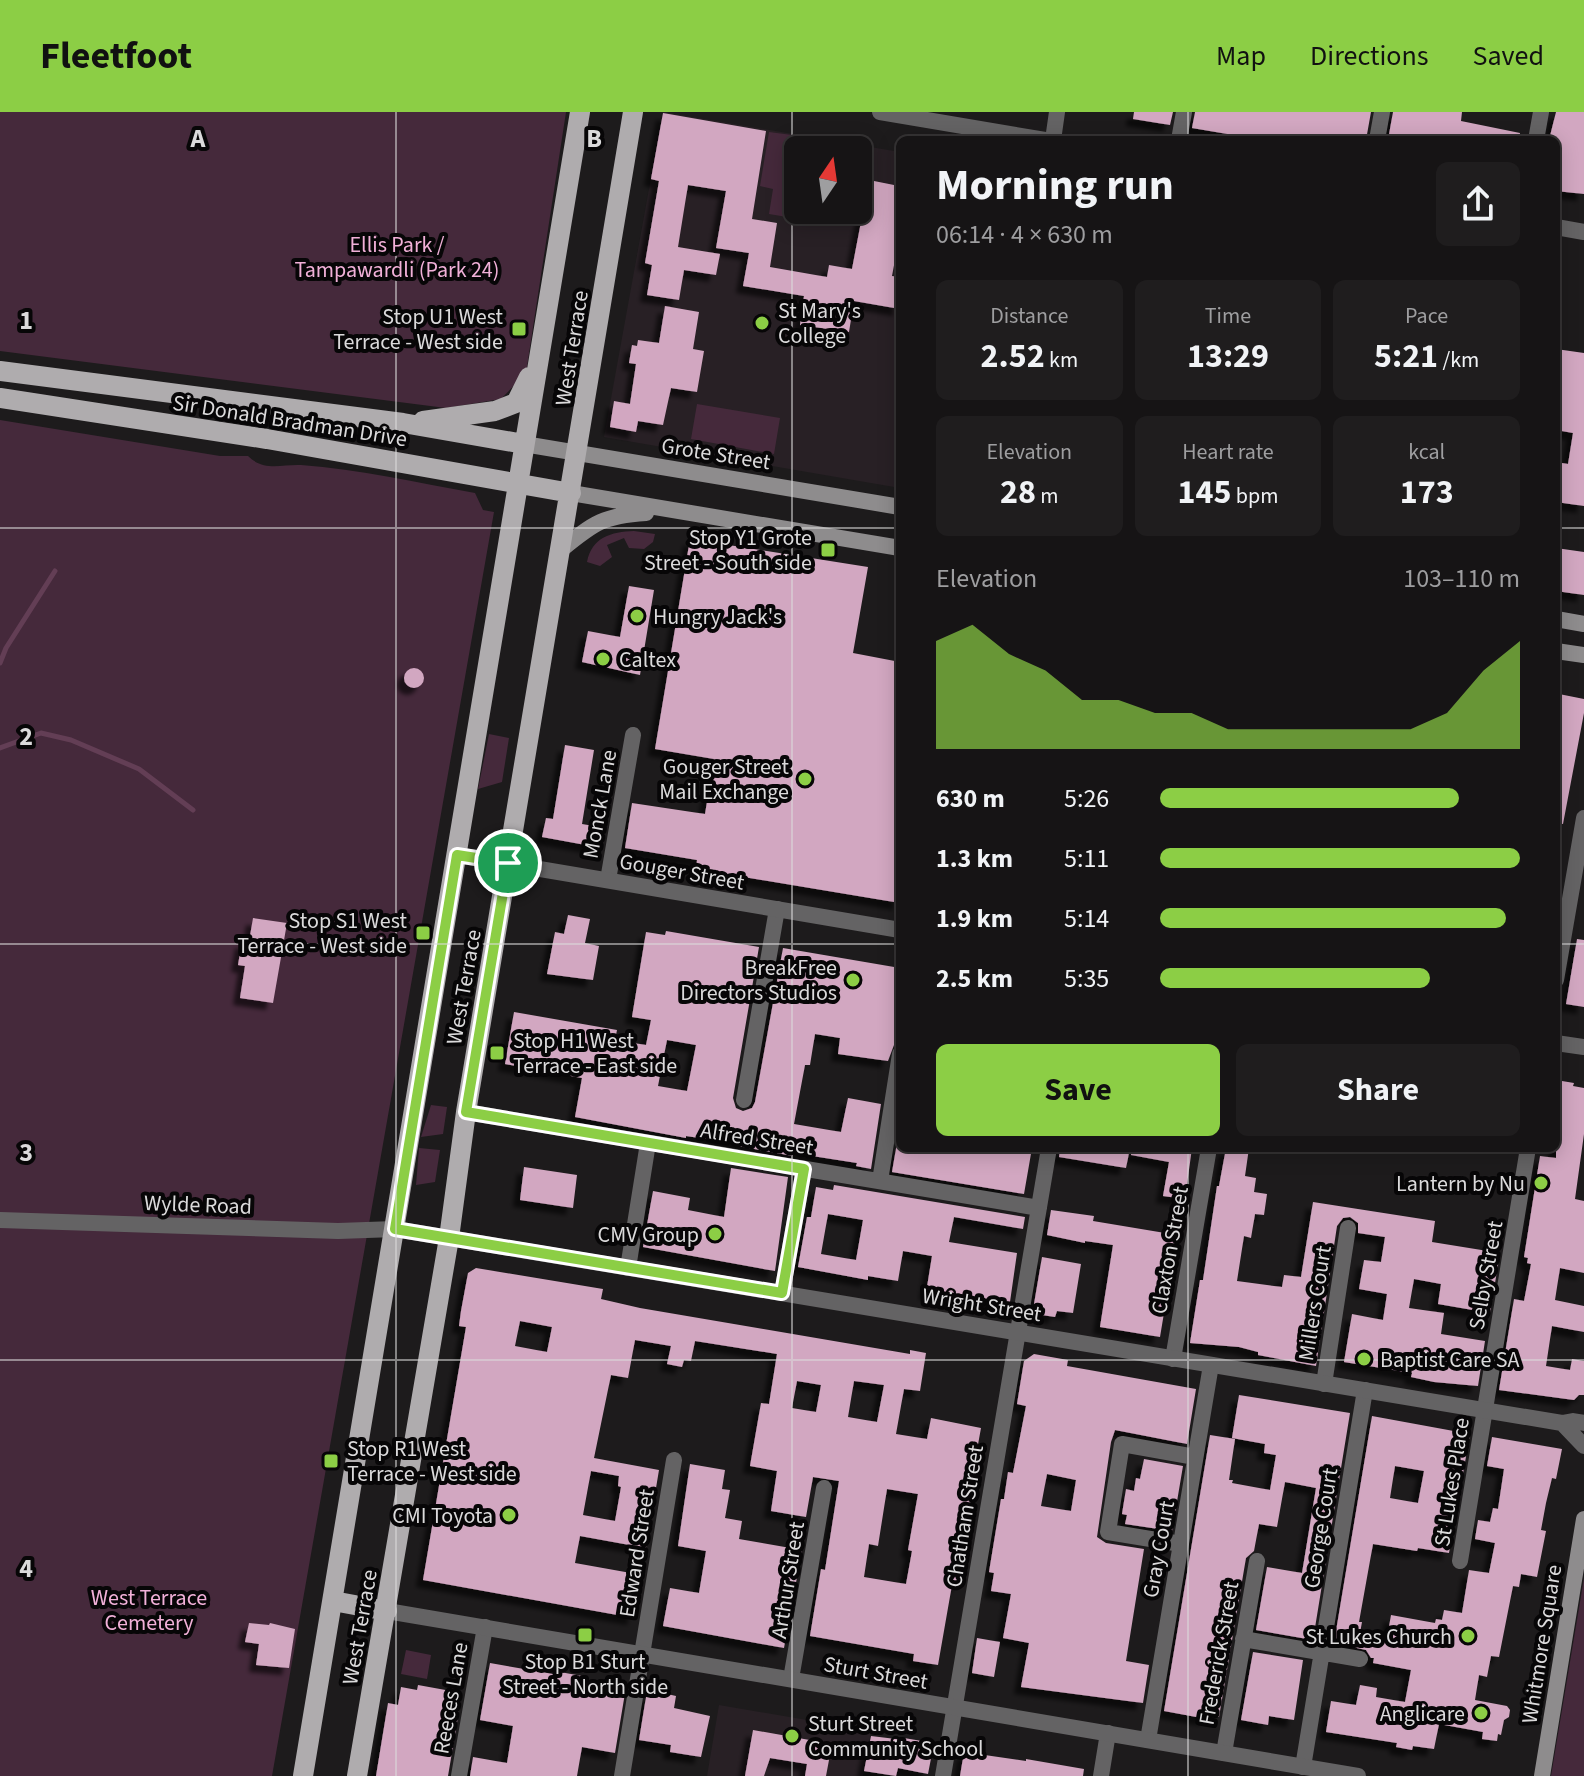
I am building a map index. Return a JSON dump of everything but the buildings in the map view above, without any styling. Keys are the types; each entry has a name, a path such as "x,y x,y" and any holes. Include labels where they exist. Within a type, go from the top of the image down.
{"main road":[{"name":"West Terrace","path":"303,1776 580,112"},
{"name":"West Terrace","path":"357,1776 449,1238 466,1112 633,112"},
{"path":"403,423 495,411 516,403 538,359"},
{"name":"Sir Donald Bradman Drive","path":"0,371 403,423 524,444"},
{"name":"Sir Donald Bradman Drive","path":"0,398 267,439 571,493"},
{"name":"Grote Street","path":"524,444 896,506"},
{"path":"571,493 896,547"},
{"path":"562,549 594,523 614,515 672,511"},
{"path":"1560,620 1584,624"},
{"path":"1560,652 1584,655"},
{"name":"Whitmore Square","path":"1542,1776 1584,1519"},
{"path":"333,1601 387,1611"}],"street":[{"path":"880,112 1021,136"},
{"path":"1054,136 1057,112"},
{"path":"1180,136 1184,112"},
{"path":"1378,136 1382,112"},
{"path":"1537,136 1541,112"},
{"path":"1560,228 1584,232"},
{"name":"Monck Lane","path":"608,880 633,735"},
{"path":"1560,957 1584,818"},
{"name":"Gouger Street","path":"457,855 896,929"},
{"path":"744,1100 777,909"},
{"path":"1560,1044 1584,1047"},
{"path":"880,1181 896,1079"},
{"name":"Alfred Street","path":"466,1112 1039,1208"},
{"path":"628,1268 648,1143"},
{"name":"Chatham Street","path":"943,1776 1048,1152"},
{"name":"Claxton Street","path":"1173,1359 1208,1152"},
{"name":"Selby Street","path":"1485,1410 1527,1152"},
{"path":"782,1293 804,1169"},
{"name":"Wylde Road","path":"0,1220 338,1231 395,1229"},
{"name":"Millers Court","path":"1324,1384 1348,1228"},
{"name":"Wright Street","path":"395,1229 1562,1423 1584,1423"},
{"name":"Gray Court","path":"1148,1740 1211,1365"},
{"name":"George Court","path":"1303,1767 1365,1390"},
{"name":"St Lukes Place","path":"1460,1561 1485,1410"},
{"path":"1562,1423 1584,1446"},
{"path":"1181,1544 1108,1532 1110,1517 1122,1444 1195,1457"},
{"name":"Edward Street","path":"622,1776 674,1460"},
{"name":"Arthur Street","path":"791,1679 824,1488"},
{"name":"Frederick Street","path":"1224,1753 1257,1561"},
{"name":"Sturt Street","path":"387,1611 1224,1753 1264,1768 1303,1767 1358,1776"},
{"name":"Reeces Lane","path":"459,1776 485,1627"},
{"path":"1243,1639 1360,1659"},
{"path":"1101,1776 1108,1733"}],"shaded area":[{"name":"St Mary's College","path":"663,112 805,136 784,136 784,224 872,224 872,147 896,151 896,487 604,437"},
{"name":"Sturt Street Community School","path":"719,1705 871,1731 863,1776 707,1776"}],"green space":[{"name":"Ellis Park / Tampawardli (Park 24)","path":"0,112 566,112 526,373 501,399 446,408 0,351"},
{"path":"769,132 792,135 784,136 784,216 769,214 773,189 760,186"},
{"path":"697,404 780,418 774,454 691,439"},
{"name":"West Terrace Cemetery","path":"0,420 220,456 248,456 267,466 323,467 475,493 483,510 494,512 272,1776 0,1776"},
{"path":"634,531 655,534 653,542 644,549 629,548 624,538 607,545 612,557 600,566 587,562 598,541"},
{"path":"489,734 509,738 502,782 478,789"},
{"path":"431,1105 447,1107 443,1134 421,1137"},
{"path":"419,1148 440,1150 435,1182 416,1185"},
{"path":"1584,1578 1584,1776 1551,1776"},
{"path":"406,1650 431,1655 427,1679 401,1674"}],"waterway":[{"path":"0,663 6,648 55,571"},
{"path":"0,748 41,733 71,740 139,769 193,810"}],"place":[{"name":"St Mary's College","path":"762,323"},
{"name":"Stop U1 West Terrace - West side","path":"519,329"},
{"name":"Stop Y1 Grote Street - South side","path":"828,550"},
{"name":"Hungry Jack's","path":"637,616"},
{"name":"Caltex","path":"603,659"},
{"name":"Gouger Street Mail Exchange","path":"805,779"},
{"name":"Stop S1 West Terrace - West side","path":"423,933"},
{"name":"BreakFree Directors Studios","path":"853,980"},
{"name":"Stop H1 West Terrace - East side","path":"497,1053"},
{"name":"Lantern by Nu","path":"1541,1183"},
{"name":"CMV Group","path":"715,1234"},
{"name":"Baptist Care SA","path":"1364,1359"},
{"name":"Stop R1 West Terrace - West side","path":"331,1461"},
{"name":"CMI Toyota","path":"509,1515"},
{"name":"Stop B1 Sturt Street - North side","path":"585,1635"},
{"name":"St Lukes Church","path":"1468,1636"},
{"name":"Anglicare","path":"1481,1713"},
{"name":"Sturt Street Community School","path":"792,1736"}],"route":[{"path":"457,855 508,863 466,1112 804,1169 782,1293 395,1229 457,855"}]}
